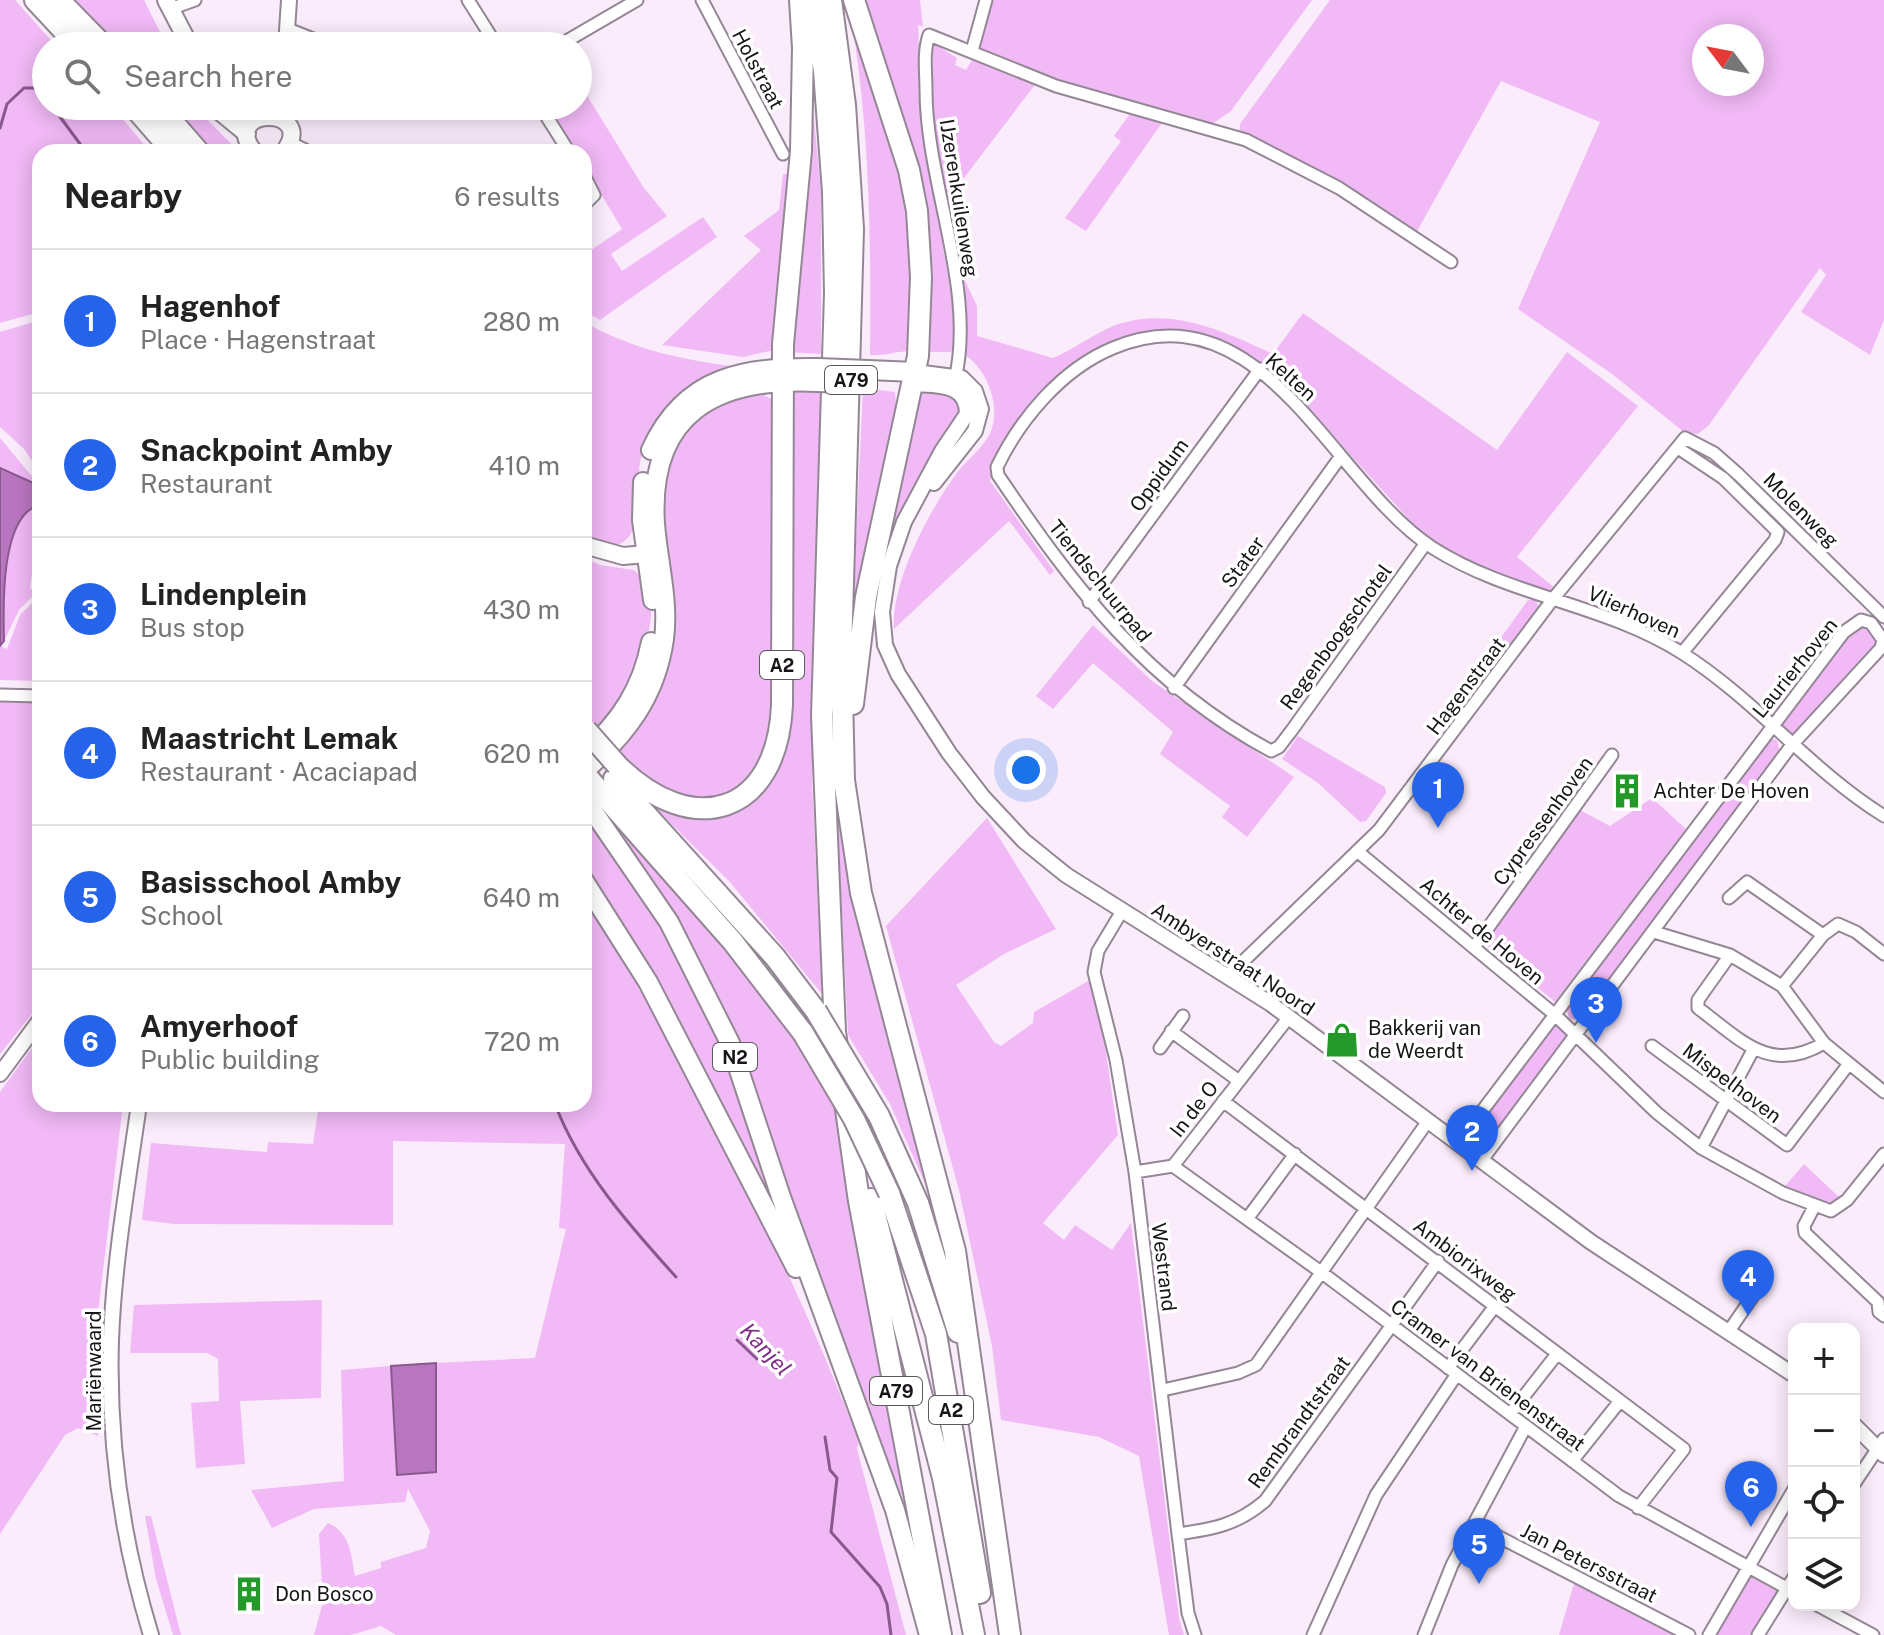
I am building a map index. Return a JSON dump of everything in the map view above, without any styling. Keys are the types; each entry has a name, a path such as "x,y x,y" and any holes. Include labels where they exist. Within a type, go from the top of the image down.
{"highway":[{"path":"35,0 65,32"},
{"path":"59,0 90,32"},
{"path":"783,374 801,139 800,0"},
{"name":"A79","path":"813,0 824,71 833,192 835,293 822,716 825,1009 941,1635"},
{"name":"A79","path":"831,0 845,105 853,229 842,631 843,760 861,893 955,1251 969,1329 971,1374"},
{"name":"A79","path":"843,760 866,597 913,378 921,277 917,211 899,135 854,0"},
{"path":"146,120 166,144"},
{"path":"171,120 192,144"},
{"path":"155,130 163,144"},
{"name":"A2","path":"595,777 640,786 665,802 698,809 724,805 745,794 762,776 774,753 782,705 783,374"},
{"name":"A2","path":"595,777 757,936 825,1009 879,1116 918,1203 971,1374 1010,1635"},
{"name":"A2","path":"595,777 733,942 803,1033 847,1106 889,1193 917,1269 940,1349 986,1635"},
{"name":"A79","path":"825,1009 943,1478 974,1635"}],"main road":[{"path":"168,5 182,32"},
{"path":"237,120 250,128"},
{"path":"242,120 250,128 253,144"},
{"path":"250,128 261,120"},
{"path":"282,120 289,128 291,144"},
{"path":"595,777 624,735 656,673 665,623 653,554 642,520 643,477 662,428 690,397 711,383 748,371 913,378"},
{"path":"592,547 623,556 653,554"},
{"path":"592,746 621,716 648,659 654,610 653,554"},
{"name":"N2","path":"595,777 724,1031 895,1510 929,1635"},
{"name":"N2","path":"592,894 648,982 833,1342"}],"street":[{"path":"168,5 195,0"},
{"path":"288,32 289,0"},
{"path":"468,0 488,32"},
{"path":"582,32 637,0"},
{"name":"Holstraat","path":"702,0 783,154"},
{"path":"972,51 986,0"},
{"path":"288,29 296,32"},
{"name":"IJzerenkuilenweg","path":"954,382 960,359 958,315 948,239 930,149 927,37 933,35 1056,86 1221,132 1264,149 1339,188 1451,262"},
{"path":"549,120 564,144"},
{"name":"Kelten","path":"997,467 1017,435 1059,382 1089,359 1119,345 1150,338 1191,339 1225,351 1260,369 1288,394 1394,515 1426,543 1481,575 1553,599"},
{"name":"Oppidum","path":"1089,602 1260,369"},
{"path":"913,378 954,382"},
{"name":"Ambyerstraat Noord","path":"954,382 965,401 966,418 936,461 901,530 882,597 885,645 894,667 963,773 1033,849 1122,911 1289,1017 1591,1242 1788,1371"},
{"path":"1682,443 1778,532 1775,540 1682,653"},
{"name":"Molenweg","path":"1682,443 1698,443 1750,485 1884,617"},
{"name":"Hagenstraat","path":"1228,976 1379,830 1553,599 1682,443"},
{"name":"Stater","path":"1174,688 1341,456"},
{"name":"Tiendschuurpad","path":"997,467 998,475 1031,524 1089,602 1141,659 1174,688 1275,751"},
{"name":"Regenboogschotel","path":"1275,751 1426,543"},
{"name":"Vlierhoven","path":"1553,599 1627,626 1682,653 1718,679 1791,746 1884,816"},
{"name":"Laurierhoven","path":"1458,1143 1771,726 1851,626 1861,620 1879,630 1881,648 1791,746 1482,1160"},
{"path":"0,695 32,696"},
{"name":"Cypressenhoven","path":"1475,946 1612,755"},
{"name":"Achter de Hoven","path":"1357,851 1554,1014 1657,1113 1701,1148 1751,1178 1814,1207"},
{"path":"1729,898 1747,882 1823,935"},
{"name":"Westrand","path":"1122,911 1098,951 1094,969 1116,1060 1135,1172 1188,1613 1195,1635"},
{"path":"1782,986 1833,926 1843,924 1884,954"},
{"path":"1654,932 1730,955 1782,986 1824,1043 1884,1092"},
{"path":"1730,955 1697,1006 1753,1050 1777,1057 1798,1056 1824,1043"},
{"path":"1160,1048 1183,1016"},
{"name":"In de O","path":"1135,1172 1173,1166 1289,1017"},
{"path":"0,1074 32,1031"},
{"name":"In de O","path":"1171,1031 1239,1081"},
{"name":"Mispelhoven","path":"1652,1046 1787,1145 1848,1065"},
{"path":"1701,1148 1753,1050"},
{"name":"Ambiorixweg","path":"1223,1101 1684,1449 1638,1508"},
{"name":"Mariënwaard","path":"138,1112 116,1285 111,1378 114,1448 122,1508 132,1569 151,1635"},
{"path":"1163,1390 1238,1373 1256,1365 1428,1121"},
{"path":"1247,1219 1295,1154"},
{"path":"1884,1154 1837,1209 1814,1207 1805,1222 1805,1233 1881,1299 1879,1312 1884,1316"},
{"name":"Cramer van Brienenstraat","path":"1173,1166 1638,1508 1788,1589"},
{"name":"Rembrandtstraat","path":"1178,1534 1227,1527 1246,1517 1265,1501 1438,1261"},
{"path":"1729,1331 1757,1290"},
{"path":"1313,1635 1376,1495 1495,1306"},
{"path":"1510,1414 1557,1354"},
{"path":"1572,1461 1620,1401"},
{"path":"1424,1635 1474,1524 1526,1426"},
{"path":"1860,1430 1882,1447 1860,1476"},
{"path":"1709,1635 1788,1499"},
{"name":"Jan Petersstraat","path":"1474,1524 1689,1635"},
{"path":"1758,1635 1788,1593"},
{"path":"1826,1611 1854,1630 1873,1635"}],"shaded area":[{"path":"0,0 15,0 44,32 32,32 32,120 124,120 143,144 32,144 32,314 0,323"},
{"path":"68,0 144,0 160,32 98,32"},
{"path":"848,0 901,165 913,225 915,351 870,355 865,133"},
{"path":"866,0 920,0 923,27 918,25 923,134 954,310 955,348 951,352 927,352 919,175"},
{"path":"988,0 1312,0 1231,111 1212,124 1074,86 979,48 977,45"},
{"path":"1330,0 1884,0 1884,320 1870,355 1801,312 1826,275 1820,268 1709,425 1698,434 1685,433 1612,374 1518,309 1600,122 1501,81 1416,233 1360,195 1239,134 1240,124"},
{"path":"933,43 957,58 955,65 966,70 975,55 1037,82 945,203 932,134"},
{"path":"808,56 821,192 821,354 788,352"},
{"path":"592,104 644,188 667,216 611,254 622,271 703,217 717,237 600,320 592,316 592,250 622,229 592,179 592,144 570,144 556,120 592,120"},
{"path":"1132,111 1164,120 1086,231 1065,218 1121,141 1114,136"},
{"path":"179,120 208,120 231,144 200,144"},
{"path":"783,174 788,174 774,350 743,357 662,345 761,250 744,236 779,210"},
{"path":"957,264 977,306 977,336 1053,358 1113,326 1155,318 1215,329 1273,354 1303,313 1497,450 1567,352 1638,406 1517,557 1555,588 1551,592 1489,573 1422,534 1278,375 1254,360 1228,348 1174,335 1146,335 1119,340 1093,350 1068,366 1051,382 1007,441 1003,440 990,481 1054,571 1050,575 1009,521 894,629 895,610 905,569 924,527 956,474 988,437 994,421 993,400 986,379 965,355 966,334"},
{"path":"32,322 32,460 0,427 0,332"},
{"path":"592,326 621,340 659,352 739,367 671,421 648,445 640,466 636,519 626,540 617,545 592,539"},
{"path":"863,388 895,392 896,406 851,650"},
{"path":"821,389 812,781 822,994 729,881 638,791 695,813 775,769 792,391"},
{"path":"922,392 953,396 964,412 945,440 881,587 874,586 917,395"},
{"path":"760,393 771,399 776,413 772,726 760,758 745,780 727,793 707,798 685,796 663,787 640,772 617,751 651,704 663,478 679,444 698,420 724,403"},
{"path":"0,438 32,476 32,482 0,468"},
{"path":"0,468 32,482 32,509 17,525 11,543 4,586 4,641 0,646"},
{"path":"32,509 32,597 19,610 4,641 7,564 17,525"},
{"path":"592,562 634,570 647,586 651,606 643,652 603,734 592,721"},
{"path":"1528,600 1536,600 1539,610 1491,670 1482,664"},
{"path":"32,603 32,681 0,680 0,646 7,649 20,615"},
{"path":"1093,625 1152,681 1294,777 1247,837 1222,817 1230,806 1160,754 1173,732 1093,663 1053,709 1036,696"},
{"path":"1858,625 1875,633 1875,648 1796,735 1786,736 1781,721"},
{"path":"0,702 32,703 32,1014 0,1054"},
{"path":"1298,736 1385,787 1386,793 1366,821 1360,822 1318,783 1282,759"},
{"path":"1777,740 1780,753 1583,1020 1569,1019 1566,1007 1765,741"},
{"path":"592,794 733,956 791,1031 835,1097 910,1515 811,1273 748,1082 592,802"},
{"path":"1652,798 1686,829 1555,1002 1483,942 1578,809 1610,826"},
{"path":"837,815 868,953 935,1206 890,1104 848,1035"},
{"path":"987,818 1056,929 1004,954 956,985 994,1042 1001,1046 1033,1023 1034,1012 1092,979 1099,1005 1118,1135 1043,1223 1064,1240 1075,1225 1112,1250 1131,1223 1179,1618 1184,1635 1169,1635 1139,1456 1099,1437 1001,1420 992,1346 959,1190 886,926"},
{"path":"592,823 652,913 711,1020 739,1090 776,1211 619,924 592,884"},
{"path":"592,913 700,1096 800,1301 859,1441 857,1449 906,1635 396,1635 381,1626 351,1635 314,1635 326,1591 322,1586 319,1534 328,1523 346,1539 355,1576 381,1568 381,1562 426,1548 430,1531 408,1489 405,1502 314,1509 272,1528 251,1490 344,1481 341,1370 391,1366 397,1475 436,1471 436,1363 535,1358 566,1229 559,1228 565,1144 393,1141 393,1225 174,1224 142,1220 151,1143 267,1152 268,1142 313,1144 318,1112 592,1112"},
{"path":"1559,1027 1566,1033 1566,1040 1484,1150 1469,1137 1551,1028"},
{"path":"32,1048 32,1112 122,1112 98,1313 98,1436 78,1428 65,1435 0,1534 0,1092"},
{"path":"1804,1164 1840,1198 1827,1203 1785,1186"},
{"path":"322,1300 321,1398 240,1401 245,1464 196,1468 191,1403 219,1401 218,1359 207,1353 130,1353 134,1305"},
{"path":"436,1363 436,1472 397,1475 391,1366"},
{"path":"145,1516 151,1516 181,1635 173,1635 156,1579"},
{"path":"1748,1574 1781,1592 1755,1635 1712,1635"},
{"path":"1575,1580 1680,1635 1559,1635"}],"waterway":[{"name":"Kanjel","path":"0,128 7,104 24,88 32,88"},
{"name":"Kanjel","path":"62,120 80,144"},
{"name":"Kanjel","path":"558,1112 578,1152 607,1196 676,1277"},
{"name":"Kanjel","path":"737,1340 757,1359"},
{"name":"Kanjel","path":"825,1437 830,1470 837,1478 831,1532 880,1587 887,1604 891,1635"}],"place":[{"name":"Achter De Hoven","path":"1627,791"},
{"name":"Hagenhof","path":"1438,828"},
{"name":"Bakkerij van de Weerdt","path":"1342,1040"},
{"name":"Lindenplein","path":"1596,1043"},
{"name":"Snackpoint Amby","path":"1472,1171"},
{"name":"Maastricht Lemak","path":"1748,1316"},
{"name":"Amyerhoof","path":"1751,1527"},
{"name":"Basisschool Amby","path":"1479,1584"},
{"name":"Don Bosco","path":"249,1594"}]}
